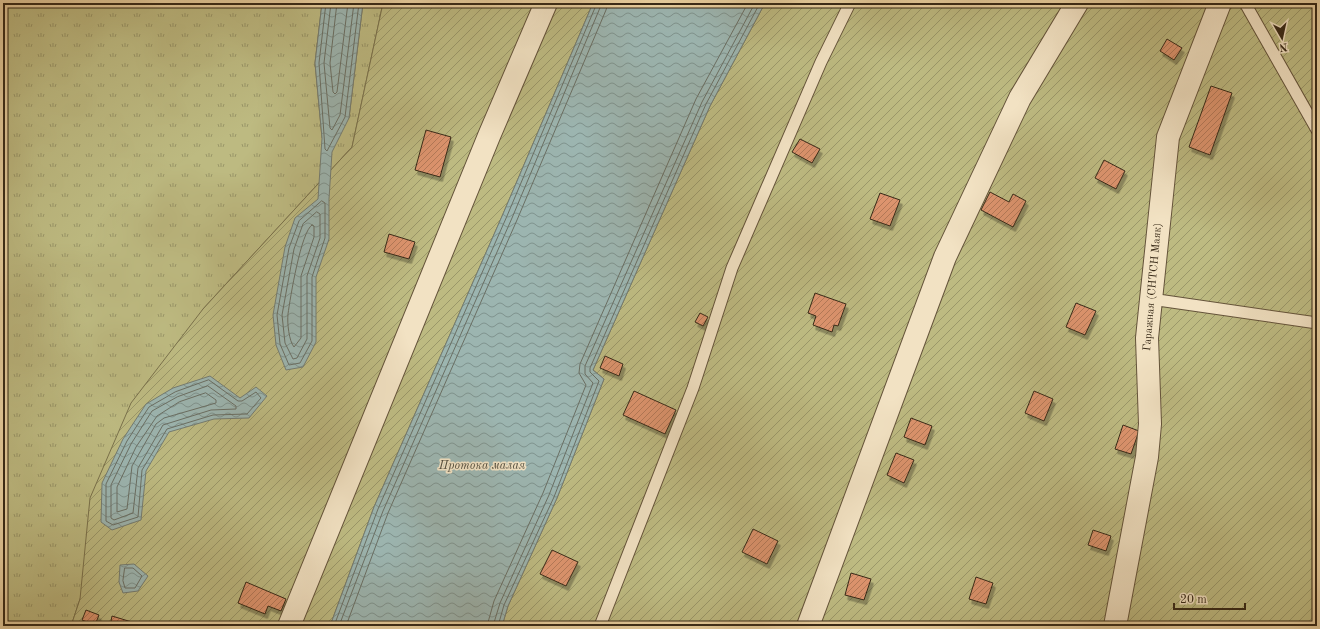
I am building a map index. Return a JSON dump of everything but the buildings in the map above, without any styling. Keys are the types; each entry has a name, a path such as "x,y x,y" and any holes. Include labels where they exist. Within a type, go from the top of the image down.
{"street":[{"path":"289,626 489,136 546,3"},
{"path":"808,626 945,257 1020,98 1077,3"},
{"name":"Гаражная (СНТСН Маяк)","path":"1114,626 1147,457 1150,424 1147,338 1168,137 1220,3"}],"lane":[{"path":"600,626 693,388 732,268 821,62 850,3"},
{"path":"1245,3 1317,130"},
{"path":"1151,299 1317,323"}],"green space":[{"path":"3,3 322,3 315,63 322,138 349,118 363,3 383,3 352,147 203,309 80,599 71,626 3,626"},
{"path":"383,3 593,3 503,214 374,507 330,626 71,626 80,599 90,498 131,403 203,309 352,147"},
{"path":"765,3 1317,3 1317,626 502,626 508,606 557,498 604,379 593,370 710,106"}],"water":[{"path":"322,3 363,3 349,118 332,152 329,199 329,239 316,277 316,342 303,367 286,370 276,345 273,315 285,247 295,218 318,199 322,138 315,63"},
{"name":"Протока малая","path":"593,3 765,3 710,106 593,370 604,379 557,498 508,606 502,626 330,626 374,507 503,214"},
{"path":"210,376 240,398 256,387 267,396 249,418 214,419 169,432 146,471 141,520 112,530 101,522 102,483 123,439 146,404 173,388"},
{"path":"134,564 148,576 138,591 123,593 119,582 120,565"}]}
